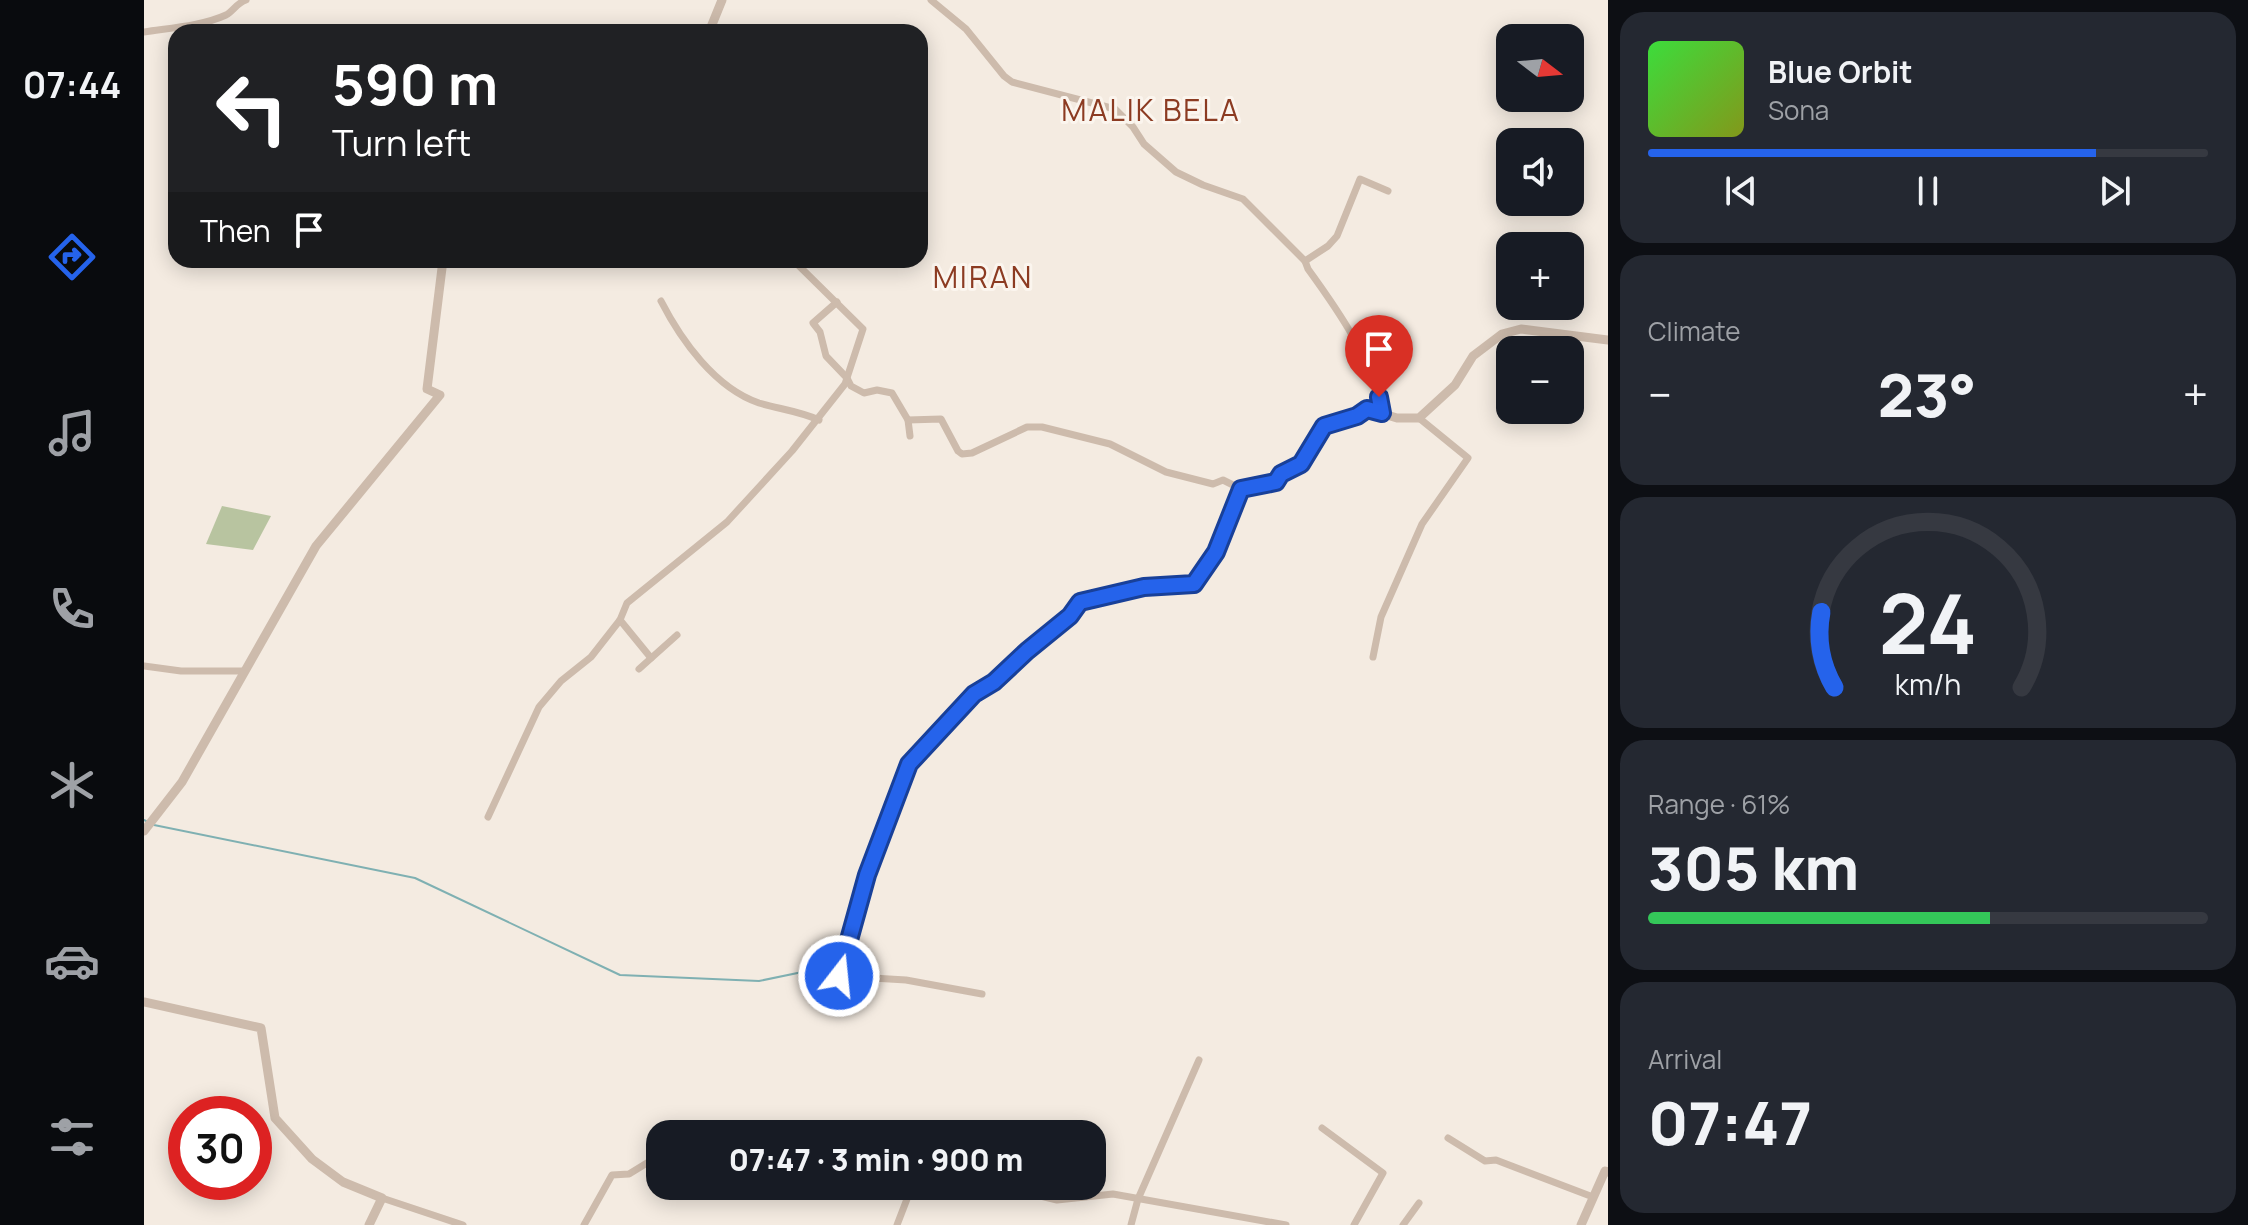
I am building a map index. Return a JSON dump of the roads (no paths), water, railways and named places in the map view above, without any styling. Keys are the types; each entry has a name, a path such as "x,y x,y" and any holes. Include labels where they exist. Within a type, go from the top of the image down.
{"street":[{"path":"190,24 227,14 246,0"},
{"path":"712,24 722,0"},
{"path":"931,0 966,29 1012,82 1115,109 1144,144 1176,172 1243,199 1305,261 1348,324 1379,397 1382,413"},
{"path":"144,32 168,28"},
{"path":"1305,261 1337,236 1360,179 1388,191"},
{"path":"144,831 182,782 316,546 440,395 427,389 442,268"},
{"path":"488,817 539,707 561,681 591,657 620,620 627,603 727,522 819,420 847,378 863,329 801,268"},
{"path":"661,301 673,325 711,372 759,403 800,412 819,420"},
{"path":"837,302 813,323 820,332 826,356 851,386 860,392 884,390 892,393 908,420 910,436"},
{"path":"1419,418 1455,385 1473,356 1502,334 1521,329 1608,340"},
{"path":"908,420 941,419 962,454 972,453 1027,427 1042,427 1110,444 1166,472 1213,484 1223,480 1241,489 1276,482 1281,474 1301,464 1324,426 1357,416 1367,409 1397,418 1419,418 1468,458 1422,524 1381,617 1373,657"},
{"path":"982,994 906,980 839,976 867,875 909,764 974,694 994,682 1070,616 1080,602 1144,587 1194,584 1216,552 1241,489"},
{"path":"620,620 651,658"},
{"path":"639,669 677,635"},
{"path":"144,666 181,671 244,671"},
{"path":"144,1002 261,1028 275,1118 312,1159 343,1182 463,1225"},
{"path":"1131,1225 1138,1199 1199,1060"},
{"path":"1322,1128 1383,1173 1354,1225"},
{"path":"1448,1138 1485,1161 1496,1160 1593,1197"},
{"path":"584,1225 612,1175 629,1174 646,1164"},
{"path":"1581,1225 1605,1171 1608,1172"},
{"path":"1106,1195 1286,1225"},
{"path":"369,1225 382,1198"},
{"path":"897,1225 907,1200"},
{"path":"1403,1225 1419,1203"}],"waterway":[{"path":"154,825 415,878 620,975 759,981 812,970"}],"district":[{"name":"MALIK BELA","path":"1151,111"},
{"name":"MIRAN","path":"983,278"}]}
